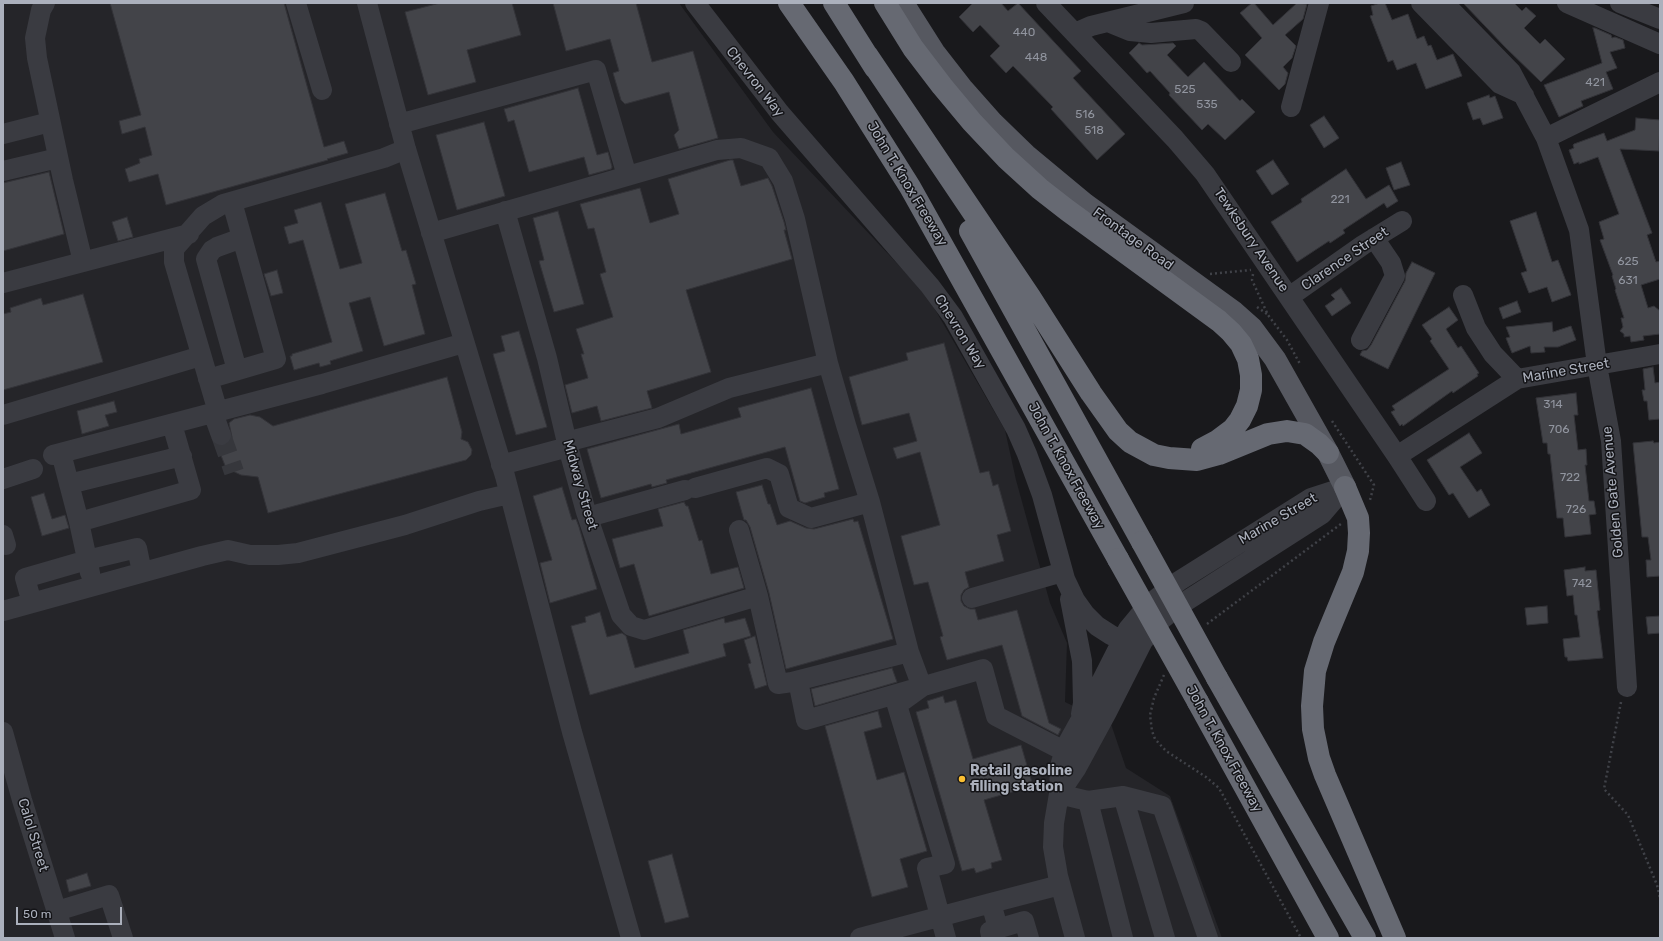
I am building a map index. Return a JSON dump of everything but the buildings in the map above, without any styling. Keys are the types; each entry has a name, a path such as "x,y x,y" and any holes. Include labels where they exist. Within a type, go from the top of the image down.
{"highway":[{"name":"John T. Knox Freeway","path":"789,3 844,82 910,187 1328,938"},
{"name":"John T. Knox Freeway","path":"834,3 867,55 962,216 1217,678 1365,938"},
{"path":"885,3 916,52 946,92 1006,158 1067,210 1222,324 1242,344 1248,359 1252,382 1247,406 1240,420 1226,436 1209,446 1184,454 1169,456 1154,455"},
{"path":"867,55 1021,284 1108,418 1118,431 1130,442 1154,455 1183,460 1208,458 1268,434 1288,431 1305,434 1319,444 1328,453"},
{"path":"1345,487 1358,518 1358,551 1353,572 1324,642 1315,671 1312,700 1313,729 1319,758 1325,774 1395,938"}],"main road":[{"name":"Frontage Road","path":"903,3 934,52 962,88 993,123 1026,155 1084,204 1234,312 1252,328 1275,359 1328,453 1345,487"}],"street":[{"path":"45,3 41,10 36,38 37,58 58,158 83,262"},
{"path":"296,3 322,90"},
{"name":"Chevron Way","path":"694,3 780,113 930,286 953,317 1016,429 1027,454 1042,494 1064,576 1075,600 1085,614 1104,631 1139,649"},
{"name":"Tewksbury Avenue","path":"1046,3 1175,139 1205,174 1289,296 1426,501"},
{"path":"1291,107 1319,3"},
{"path":"1421,3 1500,84 1524,95"},
{"name":"Golden Gate Avenue","path":"1444,3 1511,72 1546,138 1579,230 1597,365 1611,441 1627,686"},
{"path":"1566,3 1660,44"},
{"path":"1620,3 1660,19"},
{"path":"1658,3 1660,10"},
{"path":"1076,33 1092,26 1175,4"},
{"path":"369,12 406,149 510,494 572,732 631,938"},
{"path":"1108,22 1130,31 1151,32 1196,30 1201,32 1231,62"},
{"path":"399,124 596,70 627,176"},
{"path":"1546,138 1660,82"},
{"path":"3,134 50,122"},
{"path":"431,232 717,150 741,148 769,158 783,180 795,219 828,363 870,502 909,652 922,687"},
{"path":"221,435 208,379 174,262 174,249 189,234 203,216 224,204 384,158 406,149"},
{"path":"3,171 58,158"},
{"path":"208,379 276,359 232,202"},
{"name":"Midway Street","path":"505,211 547,358 567,445 588,517 621,616 631,626 644,630 758,596"},
{"name":"Clarence Street","path":"1289,296 1374,238 1402,221"},
{"path":"3,283 189,234"},
{"path":"237,370 206,259 212,250 217,247 242,238"},
{"path":"1361,340 1395,276 1391,263 1374,238"},
{"path":"1462,295 1476,328 1493,354 1517,378"},
{"path":"93,586 69,484 57,454 322,384 464,343"},
{"name":"Marine Street","path":"1397,456 1517,378 1660,354"},
{"path":"3,415 201,356"},
{"path":"501,465 658,418 729,388 828,363"},
{"path":"79,522 191,490 172,424"},
{"path":"69,484 182,456"},
{"path":"588,517 767,468 779,474 789,508 811,518 870,502"},
{"path":"3,479 33,469"},
{"name":"Marine Street","path":"1059,794 1059,773 1065,749 1078,722 1094,697 1121,640 1136,617 1147,606 1179,581 1311,498 1345,487"},
{"name":"Marine Street","path":"1059,794 1076,769 1150,631 1169,612 1322,514 1345,487"},
{"path":"3,611 142,572 228,550 250,555 298,553 510,494"},
{"path":"739,530 758,596 778,684 798,681 909,652"},
{"path":"32,603 25,578 87,560 137,548 142,572"},
{"path":"972,598 1064,576 1083,666 1083,703 1078,722"},
{"path":"798,681 806,720 983,669 996,716 1065,749"},
{"path":"922,687 897,704 945,864 927,868 946,938"},
{"name":"Calol Street","path":"3,732 64,938"},
{"path":"1075,938 1060,885 1054,856 1054,823 1059,794 1088,802 1123,796 1162,806 1208,938"},
{"path":"1123,796 1165,938"},
{"path":"1088,802 1123,938"},
{"path":"860,938 1060,885"},
{"path":"57,911 109,895 123,938"},
{"path":"991,904 995,933 1024,921 1029,938"}],"path":[{"path":"1215,278 1210,274 1253,270 1252,280 1268,315 1256,306"},
{"path":"1627,686 1621,702 1604,788 1628,815 1657,885 1660,898"}],"shaded area":[{"path":"3,3 679,3 773,132 926,294 1005,430 1016,480 1050,603 1067,643 1065,702 1111,724 1126,768 1170,796 1222,938 3,938"}],"tunnel":[{"path":"221,435 234,472"}],"place":[{"name":"Retail gasoline filling station","path":"962,779"}]}
